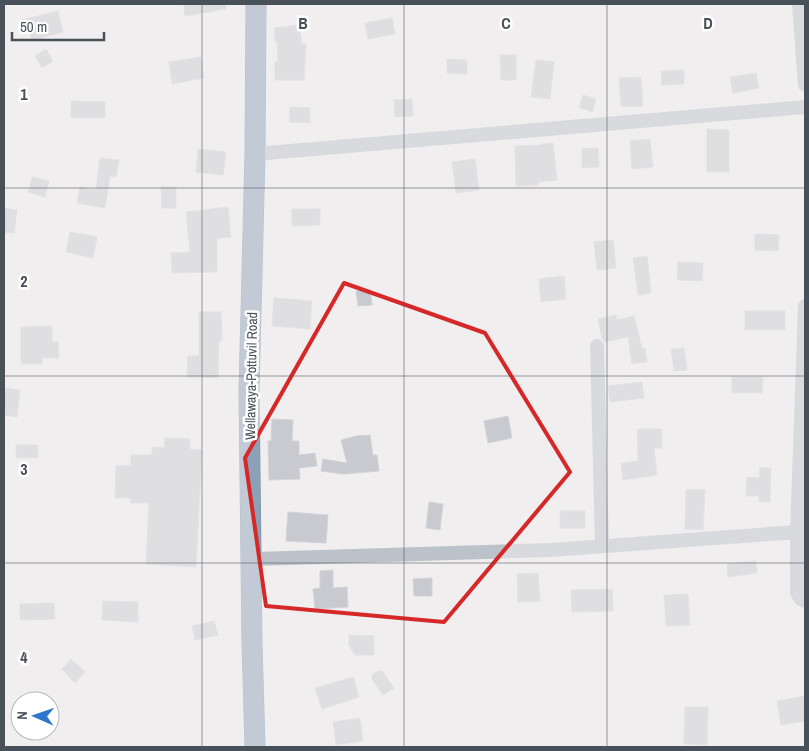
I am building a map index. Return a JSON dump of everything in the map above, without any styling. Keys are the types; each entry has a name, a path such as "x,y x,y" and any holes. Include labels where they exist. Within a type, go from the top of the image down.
{"highway":[{"name":"Wellawaya-Pottuvil Road","path":"255,747 249,391 255,154 256,4"}],"street":[{"path":"799,4 805,85"},
{"path":"255,154 805,107"},
{"path":"805,306 803,442 797,532 797,593 805,601"},
{"path":"597,346 602,546"},
{"path":"251,559 541,550 797,532"}],"highlighted area":[{"path":"344,283 485,333 570,472 444,622 266,606 245,458"}],"building":[{"path":"184,4 225,4 226,9 185,16"},
{"path":"58,11 63,32 32,40 26,19"},
{"path":"392,18 395,34 368,39 365,23"},
{"path":"299,25 302,44 306,44 304,80 275,80 275,62 278,62 274,28"},
{"path":"46,49 53,61 42,68 35,56"},
{"path":"500,55 516,55 516,80 501,80"},
{"path":"201,57 204,78 172,84 169,62"},
{"path":"447,59 467,60 467,74 447,73"},
{"path":"536,60 554,62 550,99 531,97"},
{"path":"684,70 684,84 662,85 661,71"},
{"path":"756,73 759,88 733,93 730,77"},
{"path":"641,77 643,106 621,107 619,78"},
{"path":"583,95 596,99 592,112 579,107"},
{"path":"412,99 413,116 395,117 394,100"},
{"path":"71,101 105,102 105,118 71,118"},
{"path":"290,107 310,108 310,123 289,122"},
{"path":"707,129 729,130 729,172 707,172"},
{"path":"650,139 653,167 632,169 630,141"},
{"path":"553,143 557,180 538,182 538,185 516,186 515,146"},
{"path":"598,148 599,167 582,168 582,149"},
{"path":"198,149 226,152 223,175 196,172"},
{"path":"100,158 119,160 116,177 110,176 105,208 77,203 80,187 96,190"},
{"path":"475,159 479,190 456,193 452,162"},
{"path":"32,177 49,181 45,197 28,192"},
{"path":"161,187 176,187 176,208 162,208"},
{"path":"228,207 231,237 217,238 217,272 172,273 171,253 190,252 186,212"},
{"path":"4,208 17,210 14,233 4,232"},
{"path":"292,209 320,209 320,225 292,226"},
{"path":"70,232 97,237 93,258 66,252"},
{"path":"755,234 779,235 778,251 755,250"},
{"path":"613,240 616,268 597,270 594,242"},
{"path":"647,256 651,293 638,295 633,258"},
{"path":"678,262 703,263 702,281 677,280"},
{"path":"564,276 566,299 541,302 539,279"},
{"path":"370,289 372,305 358,306 356,291"},
{"path":"274,298 312,301 310,329 272,326"},
{"path":"745,311 785,311 785,330 745,330"},
{"path":"199,312 221,312 222,341 219,341 218,378 187,377 188,356 199,356"},
{"path":"616,315 617,320 634,316 642,348 645,348 647,362 632,364 628,337 605,342 602,339 598,319"},
{"path":"52,326 52,342 58,342 59,358 42,358 42,364 21,364 21,327"},
{"path":"684,348 687,370 674,371 671,349"},
{"path":"732,377 763,377 762,393 732,393"},
{"path":"642,382 644,398 610,402 608,386"},
{"path":"4,388 20,390 17,417 4,415"},
{"path":"508,416 512,438 488,443 484,421"},
{"path":"272,419 293,420 292,441 299,441 299,455 315,453 317,466 299,468 300,479 269,480 268,441 271,441"},
{"path":"637,429 662,429 662,448 654,448 657,475 623,480 621,463 638,461"},
{"path":"370,435 373,455 377,455 379,471 343,474 321,471 323,459 347,463 341,440"},
{"path":"165,438 190,439 190,449 202,450 196,567 146,564 149,503 131,503 131,498 115,498 116,466 131,466 131,455 152,455 152,447 164,448"},
{"path":"16,445 38,445 38,458 16,458"},
{"path":"760,468 771,468 770,502 759,502 759,496 746,496 747,477 759,478"},
{"path":"686,490 705,490 703,530 685,529"},
{"path":"429,502 443,504 440,530 426,528"},
{"path":"560,511 585,511 585,528 560,528"},
{"path":"288,512 328,515 326,543 286,541"},
{"path":"756,561 757,573 728,577 727,564"},
{"path":"333,570 333,588 347,587 348,607 315,609 313,589 320,588 320,571"},
{"path":"538,573 540,601 518,602 517,574"},
{"path":"432,578 432,596 414,596 413,579"},
{"path":"612,589 613,611 572,612 571,590"},
{"path":"688,594 690,625 666,626 664,595"},
{"path":"103,601 138,602 138,622 102,620"},
{"path":"54,603 55,619 20,620 20,604"},
{"path":"214,621 218,635 195,640 192,626"},
{"path":"349,635 374,636 374,655 355,655 349,645"},
{"path":"71,659 85,672 75,683 62,669"},
{"path":"382,671 394,688 383,695 372,679 372,675"},
{"path":"353,677 359,697 322,709 315,688"},
{"path":"805,696 805,721 781,725 777,701"},
{"path":"685,707 708,707 707,745 684,744"},
{"path":"360,718 363,741 336,745 333,722"}]}
